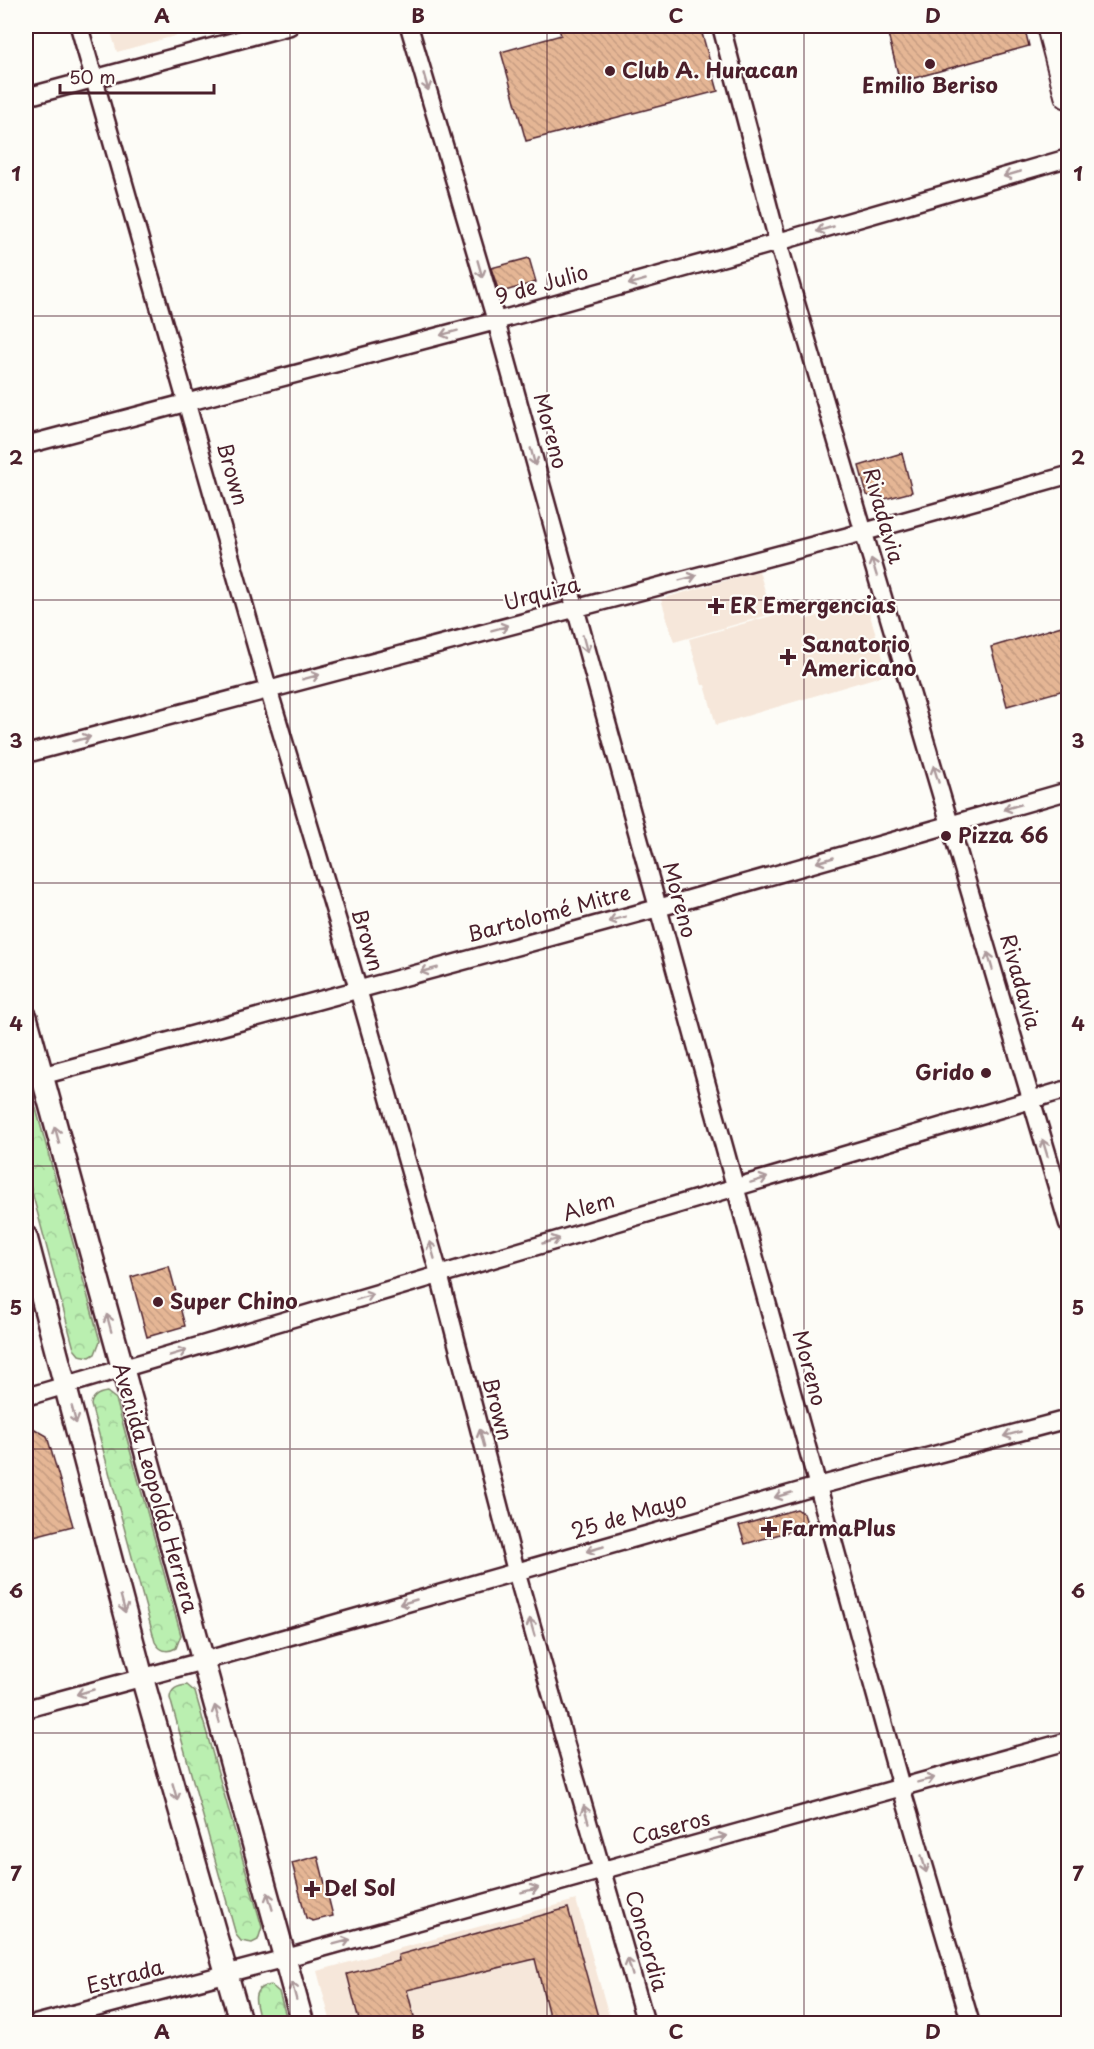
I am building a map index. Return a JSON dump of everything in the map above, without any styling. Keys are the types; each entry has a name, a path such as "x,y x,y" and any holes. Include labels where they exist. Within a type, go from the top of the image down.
{"main road":[{"path":"1050,26 1068,95"}],"street":[{"name":"Brown","path":"80,26 268,688 358,988 439,1275 516,1571 602,1870"},
{"path":"26,97 290,26"},
{"name":"Moreno","path":"409,26 496,321 901,1787 970,2024"},
{"name":"Rivadavia","path":"721,26 778,242 1068,1224"},
{"name":"9 de Julio","path":"26,445 496,321 1068,158"},
{"name":"Urquiza","path":"26,754 268,688 864,532 1068,475"},
{"name":"Bartolomé Mitre","path":"33,1078 658,908 1068,791"},
{"name":"Avenida Leopoldo Herrera","path":"26,1017 33,1078 122,1370 303,2024"},
{"name":"Alem","path":"26,1397 1068,1089"},
{"path":"26,1237 142,1677 241,2024"},
{"name":"25 de Mayo","path":"26,1709 818,1486 1068,1419"},
{"name":"Caseros","path":"286,1958 1068,1741"},
{"name":"Concordia","path":"602,1870 646,2024"},
{"name":"Estrada","path":"35,2024 286,1958"}],"shaded area":[{"path":"109,26 210,26 117,52"},
{"name":"ER Emergencias","path":"759,571 772,614 674,642 661,599"},
{"name":"Sanatorio Americano","path":"866,602 888,674 716,725 689,639 800,608 804,620"},
{"path":"576,1900 611,2023 331,2023 317,1971"}],"green space":[{"path":"26,1099 35,1105 100,1341 95,1354 90,1357 79,1355 74,1349 26,1170"},
{"path":"107,1392 116,1399 181,1635 176,1648 170,1650 161,1649 155,1642 91,1405 96,1396"},
{"path":"187,1685 195,1692 262,1927 258,1940 252,1943 241,1941 236,1935 170,1698 175,1688"},
{"path":"271,1985 279,1992 288,2023 261,2023 256,2005 256,1994 264,1987"}],"building":[{"name":"Club A. Huracan","path":"558,26 700,26 718,91 526,141 501,52 561,35"},
{"name":"Emilio Beriso","path":"903,26 1024,26 1029,46 900,82 887,30"},
{"path":"529,258 536,282 502,292 498,289 491,268"},
{"path":"902,453 912,492 881,500 867,495 859,466"},
{"path":"1068,624 1068,689 1007,706 991,647"},
{"name":"Super Chino","path":"169,1266 185,1326 147,1337 131,1277"},
{"path":"26,1424 47,1436 73,1526 26,1538"},
{"name":"FarmaPlus","path":"797,1509 804,1514 808,1526 745,1544 739,1526"},
{"name":"Del Sol","path":"318,1856 333,1916 313,1921 306,1918 292,1863"},
{"path":"568,1908 600,2024 551,2024 535,1959 407,1990 416,2024 360,2024 347,1974 399,1961 398,1955"}],"place":[{"name":"Emilio Beriso","path":"930,64"},
{"name":"Club A. Huracan","path":"610,71"},
{"name":"ER Emergencias","path":"716,606"},
{"name":"Sanatorio Americano","path":"788,657"},
{"name":"Pizza 66","path":"946,836"},
{"name":"Grido","path":"986,1073"},
{"name":"Super Chino","path":"158,1302"},
{"name":"FarmaPlus","path":"769,1529"},
{"name":"Del Sol","path":"312,1889"}]}
